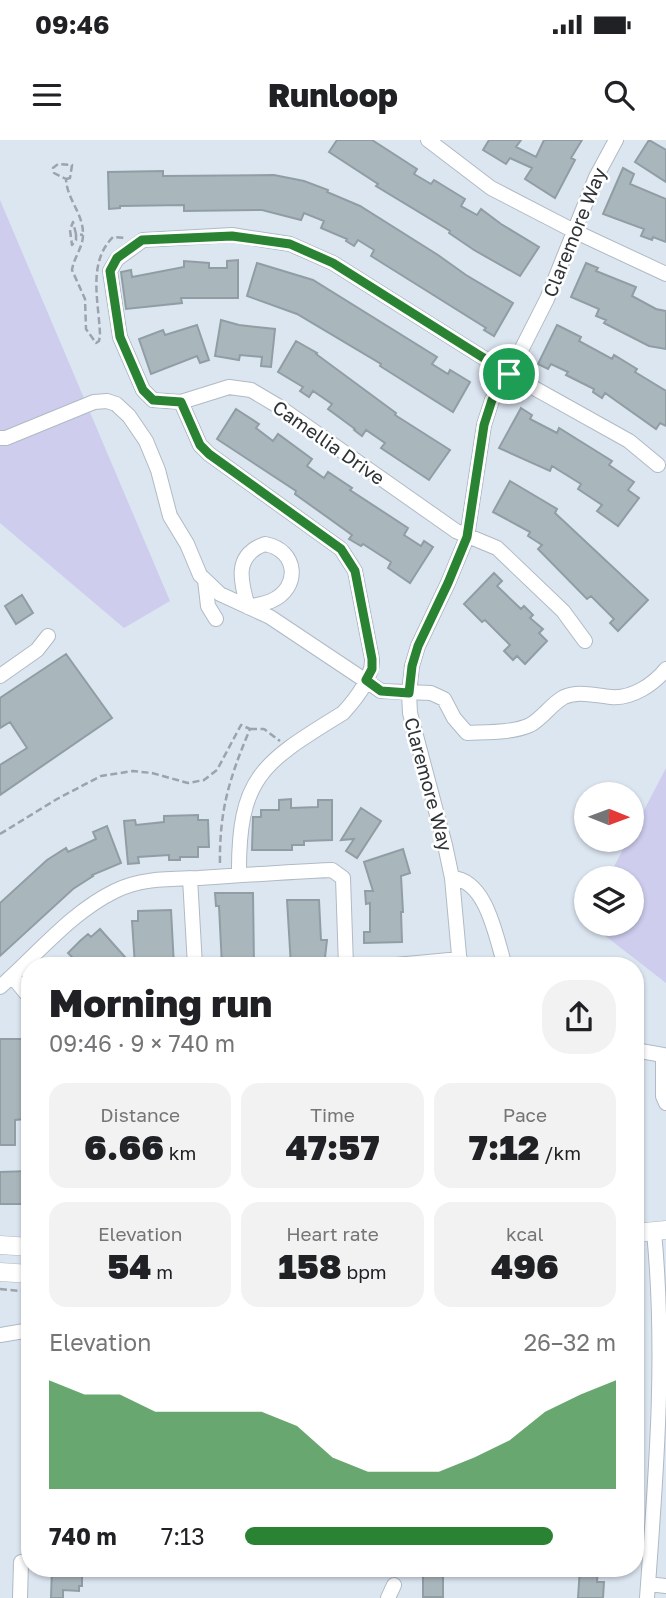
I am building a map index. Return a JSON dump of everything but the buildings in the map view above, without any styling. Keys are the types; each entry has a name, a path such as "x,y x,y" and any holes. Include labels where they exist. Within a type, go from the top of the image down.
{"main road":[{"path":"0,1245 21,1246"},
{"path":"0,1272 21,1273"}],"street":[{"path":"428,140 491,187 666,274"},
{"name":"Claremore Way","path":"459,957 446,845 410,713 412,666 418,646 467,537 484,425 492,400 509,374 547,299 596,177 616,140"},
{"path":"239,875 238,842 242,813 251,789 268,765 289,746 343,713 372,669 355,571 341,549 209,454 200,445 181,402 153,400 143,390 120,337 110,271 117,258 142,240 232,236 290,244 333,263 509,374 629,441 658,465"},
{"name":"Camellia Drive","path":"181,402 229,387 251,390 467,537 497,548 564,611 585,641"},
{"path":"0,438 6,438 94,402 107,401 116,404 130,416 146,441 158,470 170,516 205,580 220,594 270,617 381,691 431,693 444,699 454,718 467,733 495,733 530,724 564,697 580,694 613,698 631,694 657,680 666,668"},
{"path":"265,544 279,547 290,560 292,575 284,591 272,601 248,607 243,589 244,558 251,549 265,544"},
{"path":"205,580 208,606 216,620"},
{"path":"0,676 37,650 48,636"},
{"path":"32,957 92,905 114,891 138,882 332,870 343,878 346,957"},
{"path":"190,878 194,957"},
{"path":"452,878 461,878 482,897 502,957"},
{"path":"0,987 21,967"},
{"path":"12,976 21,987"},
{"path":"644,1052 663,1055 663,1096 666,1103"},
{"path":"660,1231 664,1337 648,1591 666,1586"},
{"path":"0,1335 21,1332"},
{"path":"20,1598 21,1562"}],"path":[{"path":"58,164 72,165 70,178 66,179 54,173 53,168 58,164"},
{"path":"66,179 69,196 81,220 83,235 82,247 72,270 85,299 86,329 96,343 100,335 97,263 113,237 142,240"},
{"path":"73,222 76,234 74,246 71,238 73,222"},
{"path":"76,234 83,235"},
{"path":"0,834 101,776 133,771 188,783 204,780 216,770 241,725 250,729 264,729 289,746"},
{"path":"220,876 220,824 226,795 250,729"},
{"path":"0,1289 21,1291"}],"shaded area":[{"path":"0,200 170,601 124,628 0,523"},
{"path":"666,768 666,983 644,966 644,957 633,957 605,936 644,936 644,866 614,866 622,852 644,852 644,810"}],"route":[{"path":"232,236 290,244 333,263 509,374 492,400 484,425 467,537 418,646 412,666 409,693 381,691 366,680 373,665 355,571 349,559 341,549 209,454 200,445 181,402 153,400 143,390 120,337 110,271 117,258 142,240 232,236"}]}
